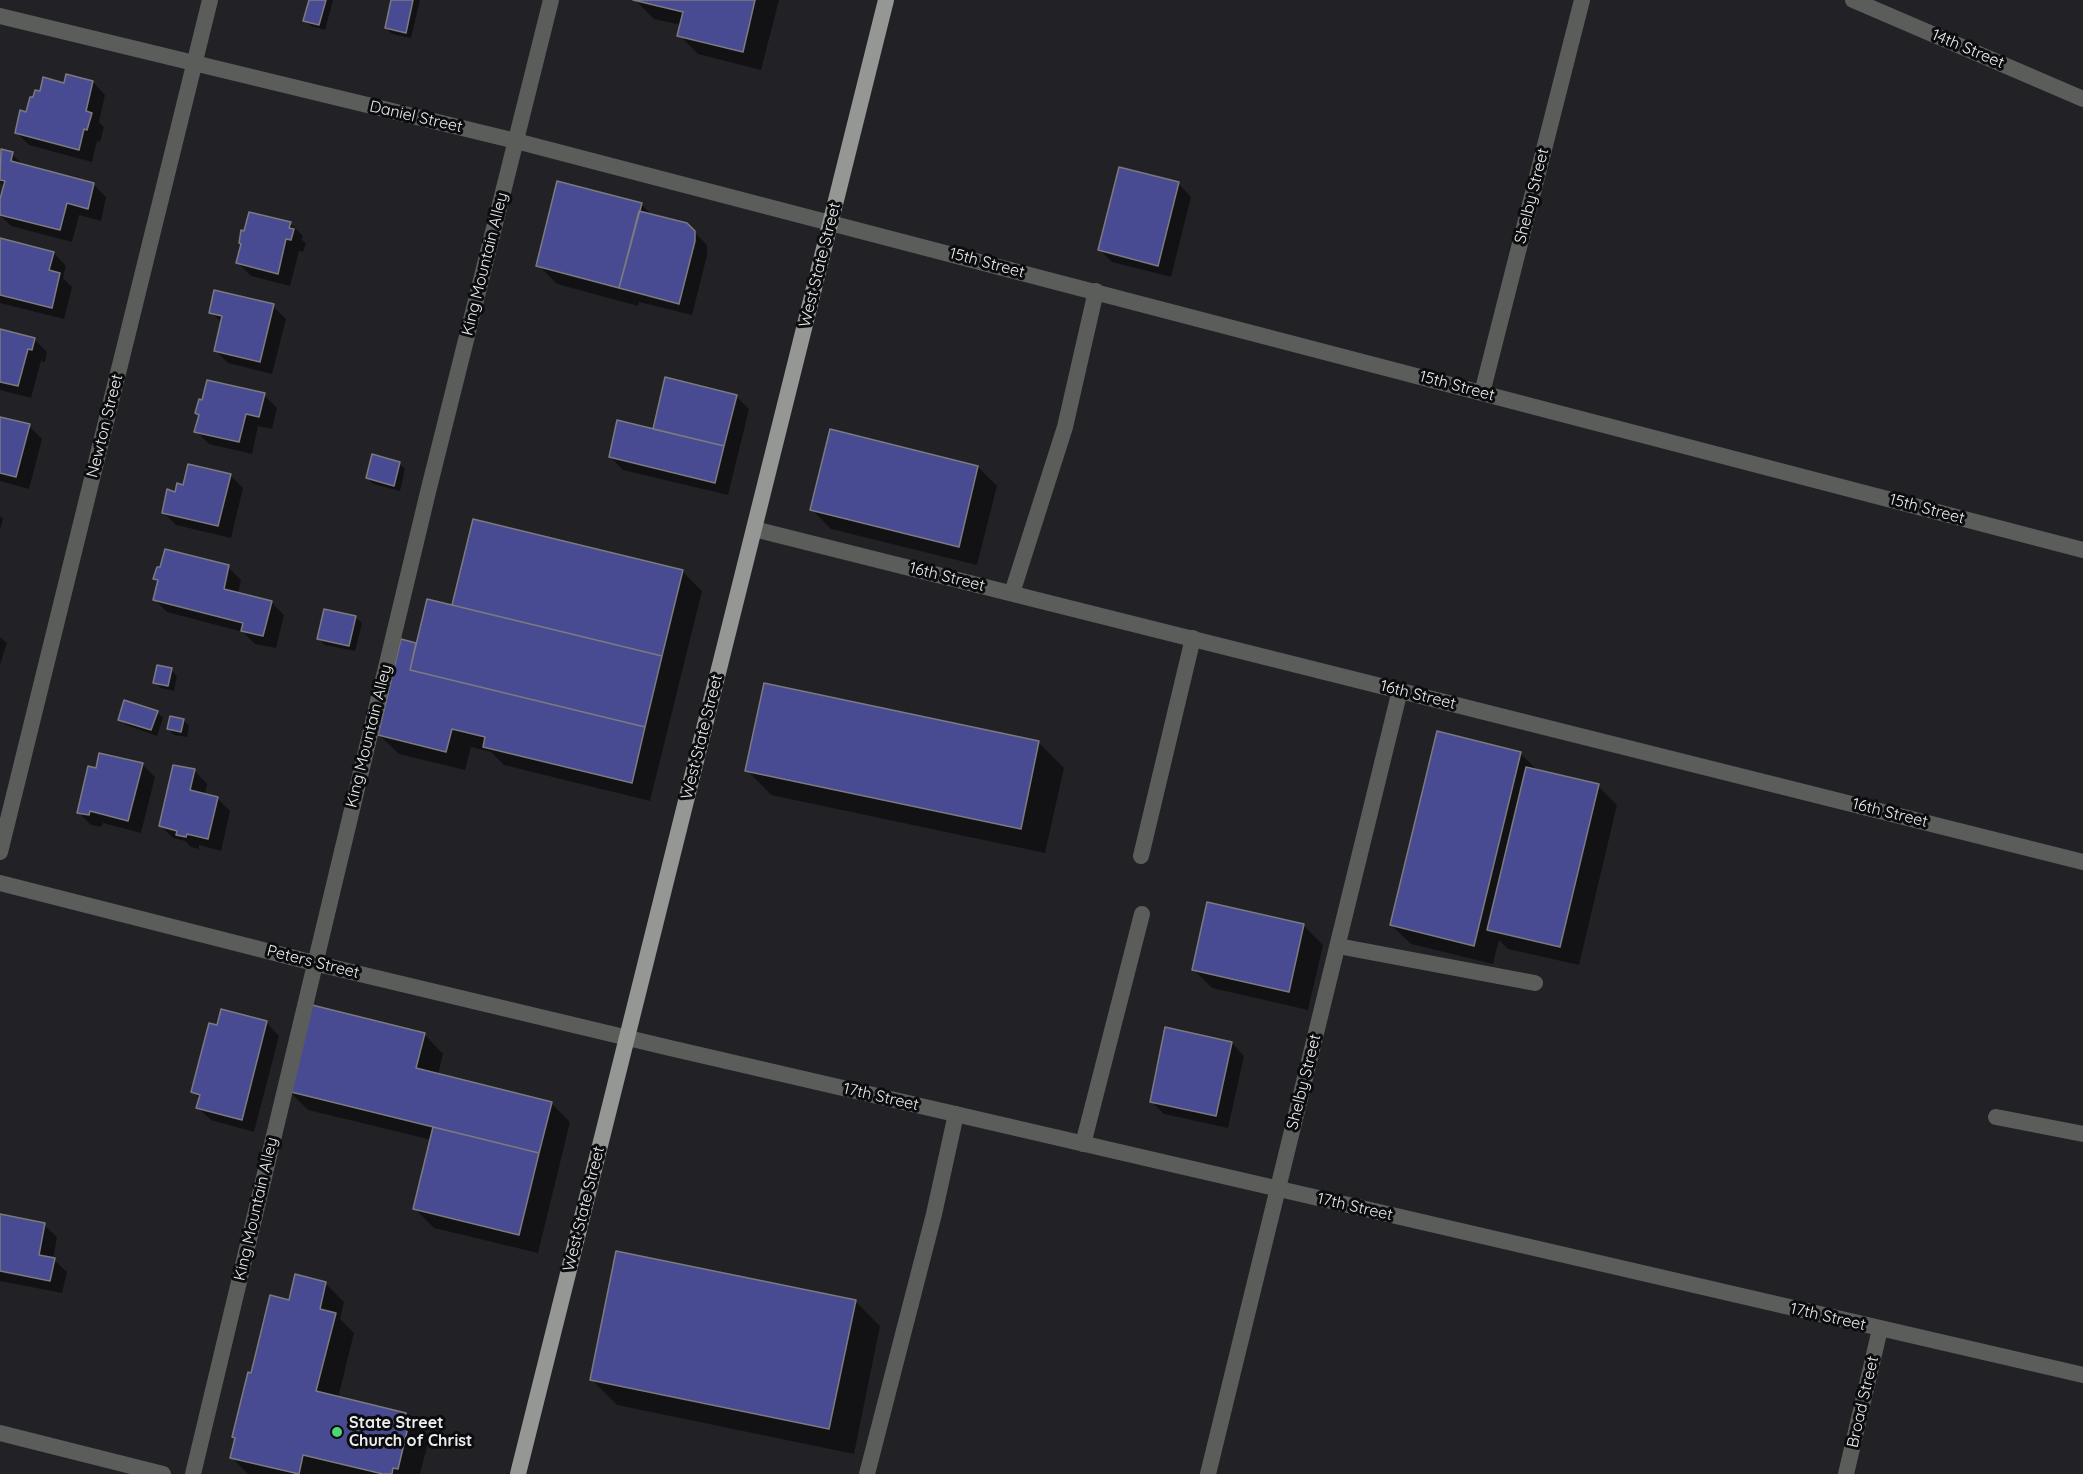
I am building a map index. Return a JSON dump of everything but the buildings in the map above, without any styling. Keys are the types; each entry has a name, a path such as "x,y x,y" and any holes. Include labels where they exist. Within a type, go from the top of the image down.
{"main road":[{"name":"West State Street","path":"518,1474 886,0"}],"street":[{"name":"Newton Street","path":"0,852 210,0"},
{"name":"King Mountain Alley","path":"193,1474 314,963 551,0"},
{"name":"Shelby Street","path":"1482,393 1582,0"},
{"name":"14th Street","path":"1853,0 2083,99"},
{"name":"Daniel Street","path":"0,16 516,141 831,222"},
{"name":"15th Street","path":"831,222 2083,550"},
{"path":"1012,593 1065,427 1096,291"},
{"name":"16th Street","path":"754,528 2083,861"},
{"path":"1141,856 1193,638"},
{"name":"Shelby Street","path":"1208,1474 1400,690"},
{"name":"Peters Street","path":"0,883 314,963 627,1038"},
{"path":"1083,1144 1142,914"},
{"path":"1338,946 1535,983"},
{"name":"17th Street","path":"627,1038 2083,1375"},
{"path":"867,1474 934,1214 956,1114"},
{"path":"1996,1117 2083,1134"},
{"name":"Broad Street","path":"1846,1474 1880,1329"},
{"path":"0,1433 163,1474"}],"place":[{"name":"State Street Church of Christ","path":"337,1432"}]}
